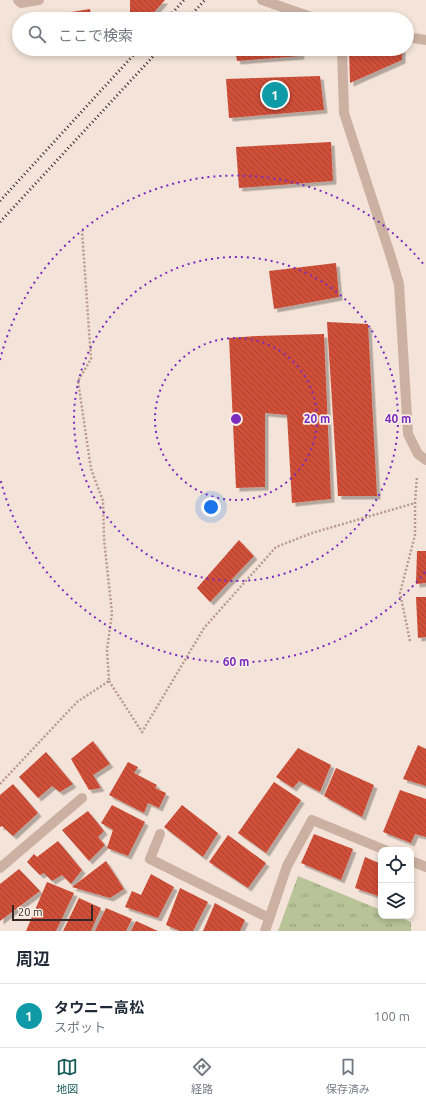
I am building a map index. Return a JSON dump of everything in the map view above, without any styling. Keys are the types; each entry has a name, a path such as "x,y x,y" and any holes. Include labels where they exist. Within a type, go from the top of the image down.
{"street":[{"path":"18,0 21,3 39,0"},
{"path":"262,0 297,12"},
{"path":"414,38 426,40"},
{"path":"342,56 344,113 392,257 399,284 408,434 422,457"},
{"path":"0,868 82,798"},
{"path":"265,931 288,866 312,820 378,847"},
{"path":"160,834 150,859 269,918"},
{"path":"414,862 426,867"}],"path":[{"path":"82,231 91,360 78,381 91,469 103,501 104,539 112,613 107,650 109,681 142,732 204,628 276,547 312,533 415,503"},
{"path":"410,641 400,593 415,535 415,503 422,457"},
{"path":"0,784 77,702 109,681"}],"green space":[{"path":"298,876 378,909 378,919 404,919 411,922 411,931 278,931"}],"building":[{"path":"130,0 165,0 154,12 130,12"},
{"path":"90,9 91,12 71,12"},
{"path":"236,56 301,56 237,61"},
{"path":"349,56 402,56 402,60 350,83"},
{"path":"320,76 324,110 229,118 226,79"},
{"path":"331,142 333,181 239,188 236,147"},
{"path":"336,263 339,297 274,309 269,271"},
{"path":"327,322 368,324 377,496 338,496"},
{"path":"324,334 331,499 292,503 287,415 265,413 265,487 236,488 229,338"},
{"path":"239,540 254,556 210,602 197,588"},
{"path":"417,551 426,551 426,583 416,584"},
{"path":"416,597 426,597 426,637 418,638"},
{"path":"93,741 110,764 93,775 101,788 89,790 71,759"},
{"path":"418,745 426,749 426,786 403,779"},
{"path":"298,748 331,765 320,792 299,781 293,788 276,777"},
{"path":"46,752 73,784 60,792 52,786 38,798 19,777"},
{"path":"128,762 138,767 134,773 157,785 155,788 166,793 159,808 148,803 144,813 109,795"},
{"path":"336,768 374,785 362,817 324,796"},
{"path":"274,782 301,800 266,853 238,833"},
{"path":"13,784 38,813 13,836 2,826 0,827 0,795"},
{"path":"400,790 426,799 426,837 415,834 411,843 383,832"},
{"path":"112,805 145,822 128,856 107,848 113,830 101,823"},
{"path":"182,805 218,833 203,857 164,827"},
{"path":"88,811 104,831 98,837 105,845 89,861 62,830"},
{"path":"314,834 353,849 341,880 301,863"},
{"path":"228,835 266,863 248,888 209,862"},
{"path":"58,841 82,870 71,884 62,875 52,881 44,873 40,875 27,862 34,854 37,857"},
{"path":"365,857 378,863 378,896 355,888"},
{"path":"106,861 124,889 110,898 72,887"},
{"path":"19,869 40,891 0,921 0,884"},
{"path":"151,874 174,887 158,918 125,907 132,891 141,895"},
{"path":"47,882 74,893 56,931 26,931"},
{"path":"180,888 208,902 193,931 180,931 166,925"},
{"path":"79,898 101,908 91,931 63,931"},
{"path":"215,903 245,920 240,931 203,931"},
{"path":"106,908 132,919 126,931 95,931"},
{"path":"136,921 158,931 131,931"}],"railway":[{"path":"173,12 184,0"},
{"path":"194,12 205,0"},
{"path":"0,201 133,56"},
{"path":"0,222 154,56"}],"place":[{"name":"タウニー高松","path":"275,95"}]}
